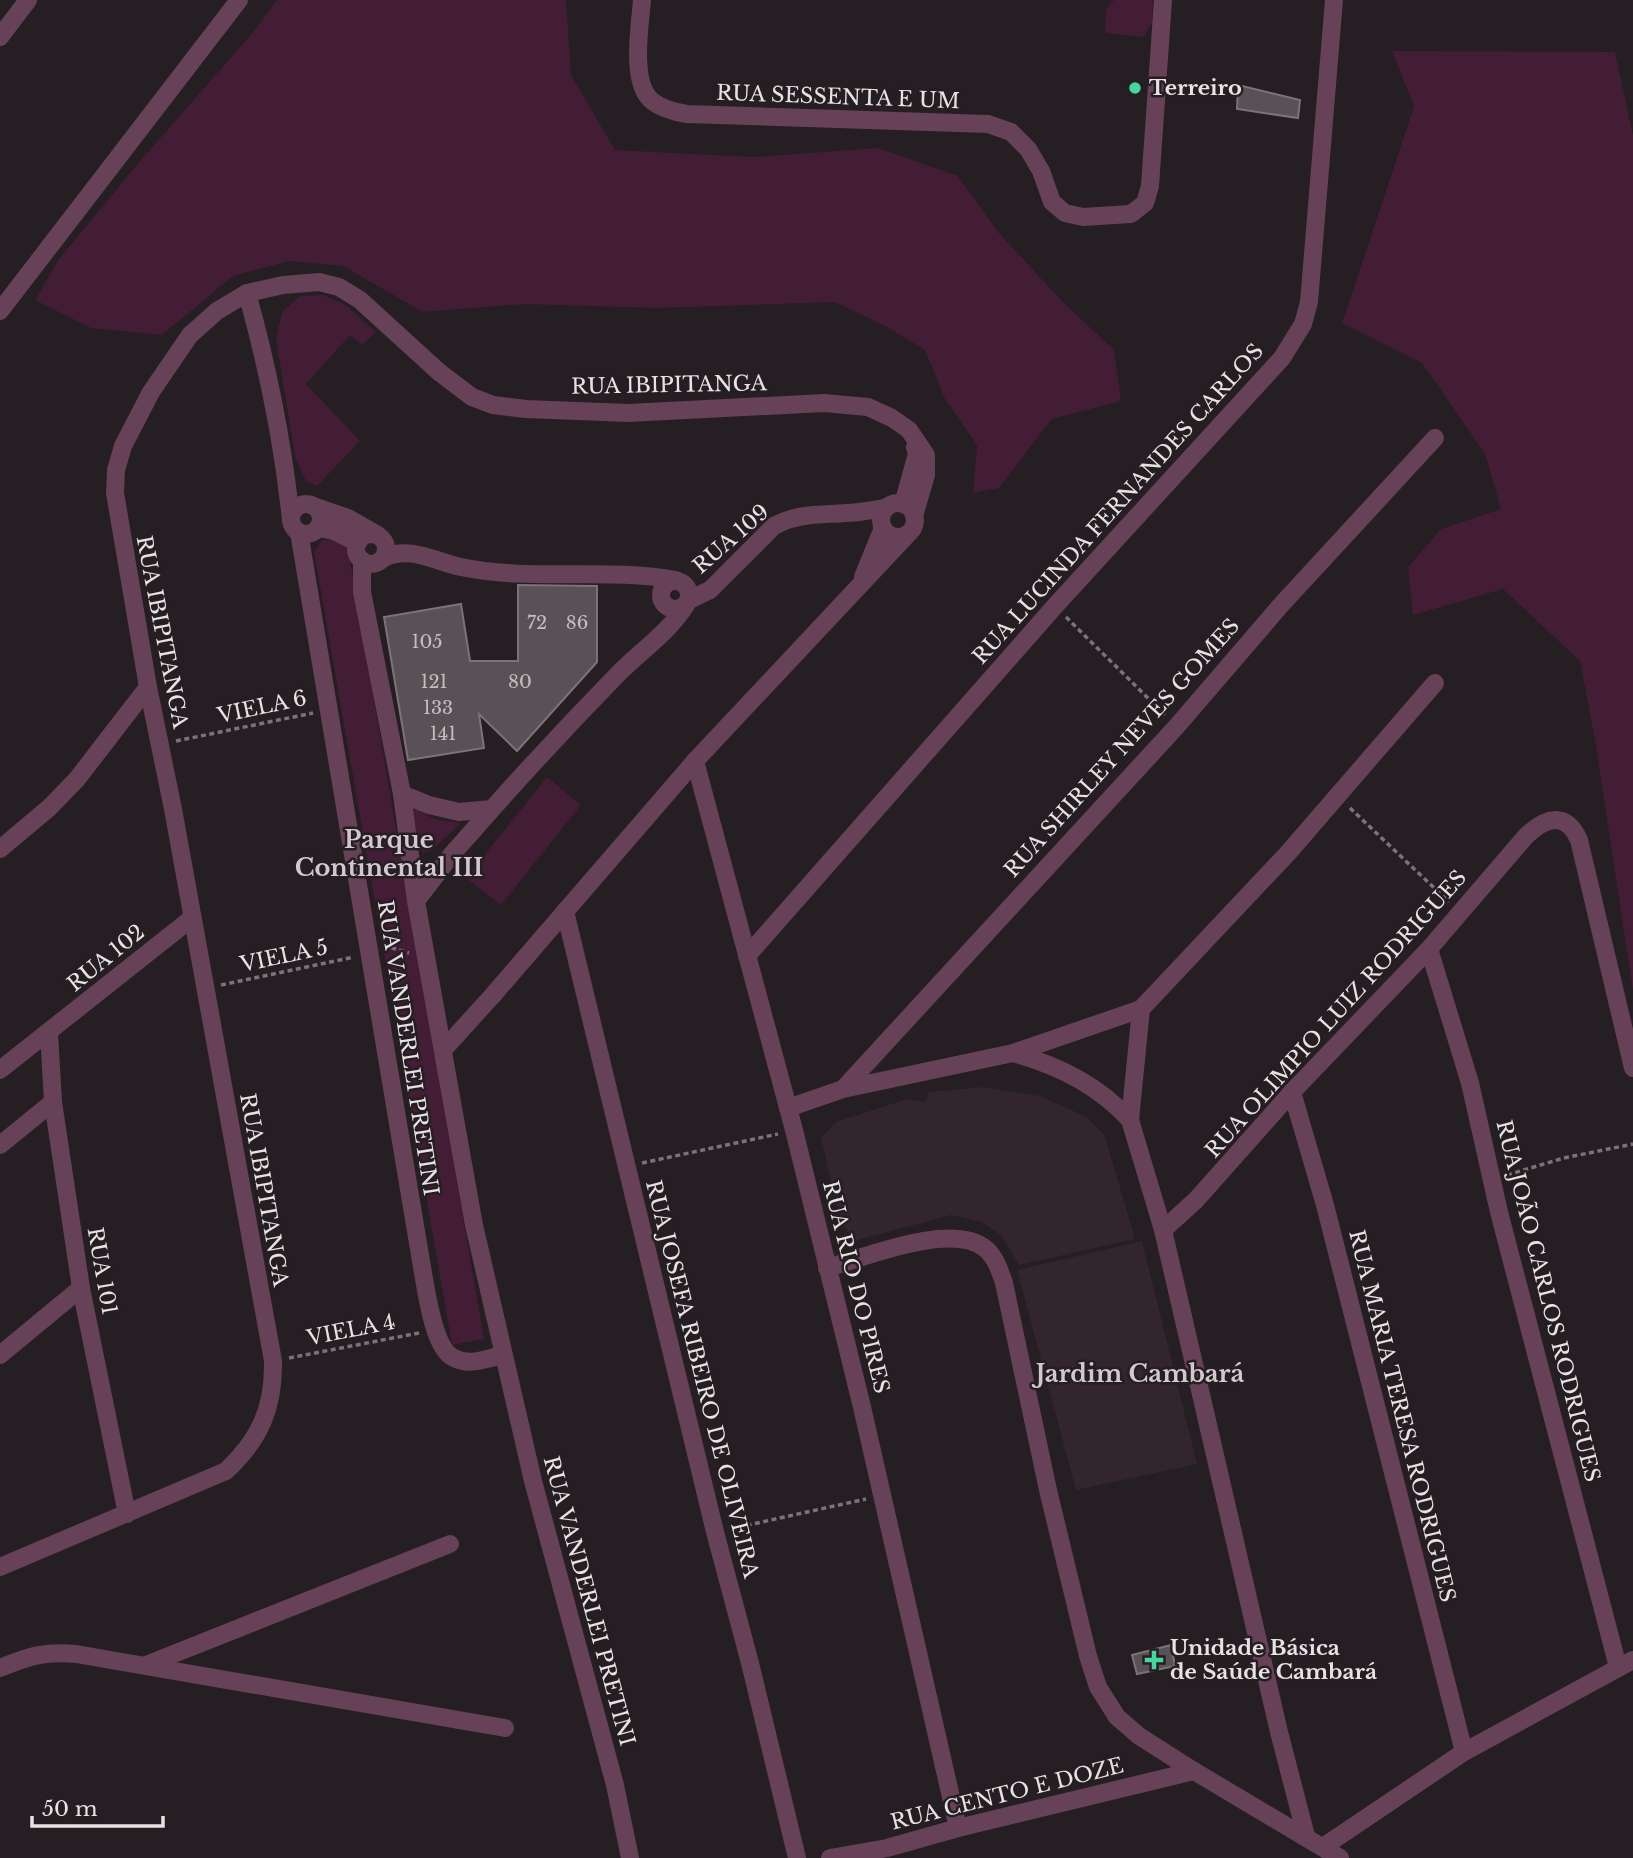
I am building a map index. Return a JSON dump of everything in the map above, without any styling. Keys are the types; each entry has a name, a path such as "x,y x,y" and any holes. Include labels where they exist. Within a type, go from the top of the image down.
{"street":[{"path":"0,37 28,0"},
{"path":"0,311 239,0"},
{"name":"RUA SESSENTA E UM","path":"642,0 638,60 641,83 649,99 666,110 687,114 988,124 1010,132 1028,149 1041,170 1052,202 1065,213 1083,217 1131,214 1145,203 1150,186 1163,0"},
{"name":"RUA LUCINDA FERNANDES CARLOS","path":"747,956 1055,606 1282,358 1303,324 1309,302 1334,0"},
{"name":"RUA IBIPITANGA","path":"0,1567 226,1471 244,1454 258,1433 267,1412 273,1382 272,1361 117,515 116,470 123,446 151,392 190,335 217,311 247,293 283,285 319,282 339,287 360,300 439,372 472,397 493,405 628,413 824,403 868,407 892,418 909,430 926,454 926,475 893,516 861,583"},
{"path":"247,293 265,356 285,457 305,529"},
{"name":"RUA SHIRLEY NEVES GOMES","path":"843,1089 1177,726 1281,605 1435,438"},
{"path":"285,457 310,505 319,512 321,520 305,529"},
{"path":"305,529 295,509 310,505 348,518 374,550"},
{"name":"RUA 109","path":"647,645 676,621 684,592 710,590 774,526 787,519 810,514 893,516"},
{"path":"893,516 914,527 902,537 891,536 893,516"},
{"path":"305,529 334,531 374,550 396,551 462,567 503,573 645,575 684,592"},
{"name":"RUA VANDERLEI PRETINI","path":"305,529 303,566 422,1267 435,1329 444,1350 453,1358 478,1361 502,1355"},
{"name":"RUA IBIPITANGA","path":"444,1049 494,995 695,761 907,535"},
{"name":"RUA VANDERLEI PRETINI","path":"374,550 362,592 402,794 416,901 474,1226 533,1481 615,1785 630,1858"},
{"path":"624,576 650,586 672,609 680,609 684,592"},
{"path":"416,901 492,809 567,726 647,645 664,603 661,593 663,586 669,581 684,592"},
{"path":"788,1108 843,1089 1013,1053 1142,1009 1288,853 1436,683"},
{"path":"0,849 50,807 77,779 148,687"},
{"name":"RUA RIO DO PIRES","path":"695,761 794,1130 882,1495 958,1828"},
{"path":"402,794 429,805 458,812 492,809"},
{"name":"RUA OLIMPIO LUIZ RODRIGUES","path":"1163,1230 1217,1178 1292,1092 1429,949 1526,835 1538,825 1550,820 1563,821 1574,828 1579,840 1633,1068"},
{"name":"RUA JOSEFA RIBEIRO DE OLIVEIRA","path":"565,911 797,1858"},
{"name":"RUA 102","path":"0,1070 192,918"},
{"name":"RUA JOÃO CARLOS RODRIGUES","path":"1429,949 1470,1083 1492,1179 1625,1663"},
{"path":"1142,1009 1130,1120 1163,1230 1276,1719 1306,1836"},
{"name":"RUA 101","path":"48,1033 53,1102 81,1288 127,1514"},
{"path":"1013,1053 1045,1062 1070,1074 1113,1102 1130,1120"},
{"name":"RUA MARIA TERESA RODRIGUES","path":"1292,1092 1325,1205 1464,1752"},
{"path":"0,1145 53,1102"},
{"path":"827,1268 932,1238 952,1237 971,1241 987,1250 997,1264 1004,1283 1048,1490 1087,1656 1098,1687 1117,1717 1139,1736 1340,1858"},
{"path":"0,1355 81,1288"},
{"path":"146,1665 450,1544"},
{"path":"0,1668 32,1655 54,1652 146,1665 505,1728"},
{"path":"1323,1847 1464,1752 1625,1663"},
{"name":"RUA CENTO E DOZE","path":"830,1858 887,1853 958,1828 1194,1771"}],"path":[{"path":"1055,606 1177,726"},
{"name":"VIELA 6","path":"160,744 329,709"},
{"path":"1338,795 1461,912"},
{"path":"369,947 427,961"},
{"name":"VIELA 5","path":"205,989 369,947"},
{"path":"627,1166 794,1130"},
{"path":"1492,1179 1564,1158 1633,1144"},
{"name":"VIELA 4","path":"272,1361 435,1329"},
{"path":"715,1532 882,1495"}],"shaded area":[{"path":"277,0 566,0 571,75 615,150 754,157 878,148 958,176 998,232 1063,302 1114,350 1121,401 1052,419 999,488 973,493 977,445 945,399 925,350 887,327 835,302 657,308 523,304 423,312 343,266 289,261 233,276 162,335 91,328 35,300 59,259 140,161 255,30"},
{"path":"1114,0 1153,0 1152,23 1143,37 1105,33 1106,10"},
{"path":"1392,51 1615,52 1633,135 1633,991 1595,740 1580,661 1503,589 1413,615 1408,567 1441,529 1501,509 1485,454 1422,363 1342,323 1414,106"},
{"path":"323,295 346,305 376,332 362,345 350,335 306,384 360,441 317,486 306,481 295,457 276,338 282,312 300,296"},
{"path":"322,540 345,540 349,555 484,1339 452,1345 314,552"},
{"path":"547,777 581,805 501,905 466,878"},
{"path":"412,806 434,819 461,823 431,851 422,853 408,813"},
{"path":"984,1087 1040,1096 1087,1117 1105,1136 1135,1239 1019,1265 1002,1236 982,1222 951,1215 854,1241 840,1220 821,1138 836,1122 907,1099 925,1102 929,1092"},
{"path":"1142,1241 1197,1464 1076,1490 1017,1270"}],"building":[{"path":"1238,85 1300,100 1298,118 1237,109"},
{"path":"518,585 597,586 597,662 517,751 479,714 484,748 408,760 384,617 461,604 470,661 518,661"},
{"name":"Unidade Básica de Saúde Cambará","path":"1171,1645 1175,1666 1137,1674 1132,1655"}],"place":[{"name":"Terreiro","path":"1135,88"},
{"name":"Unidade Básica de Saúde Cambará","path":"1154,1660"}],"district":[{"name":"Parque Continental III","path":"389,854"},
{"name":"Jardim Cambará","path":"1140,1374"}]}
